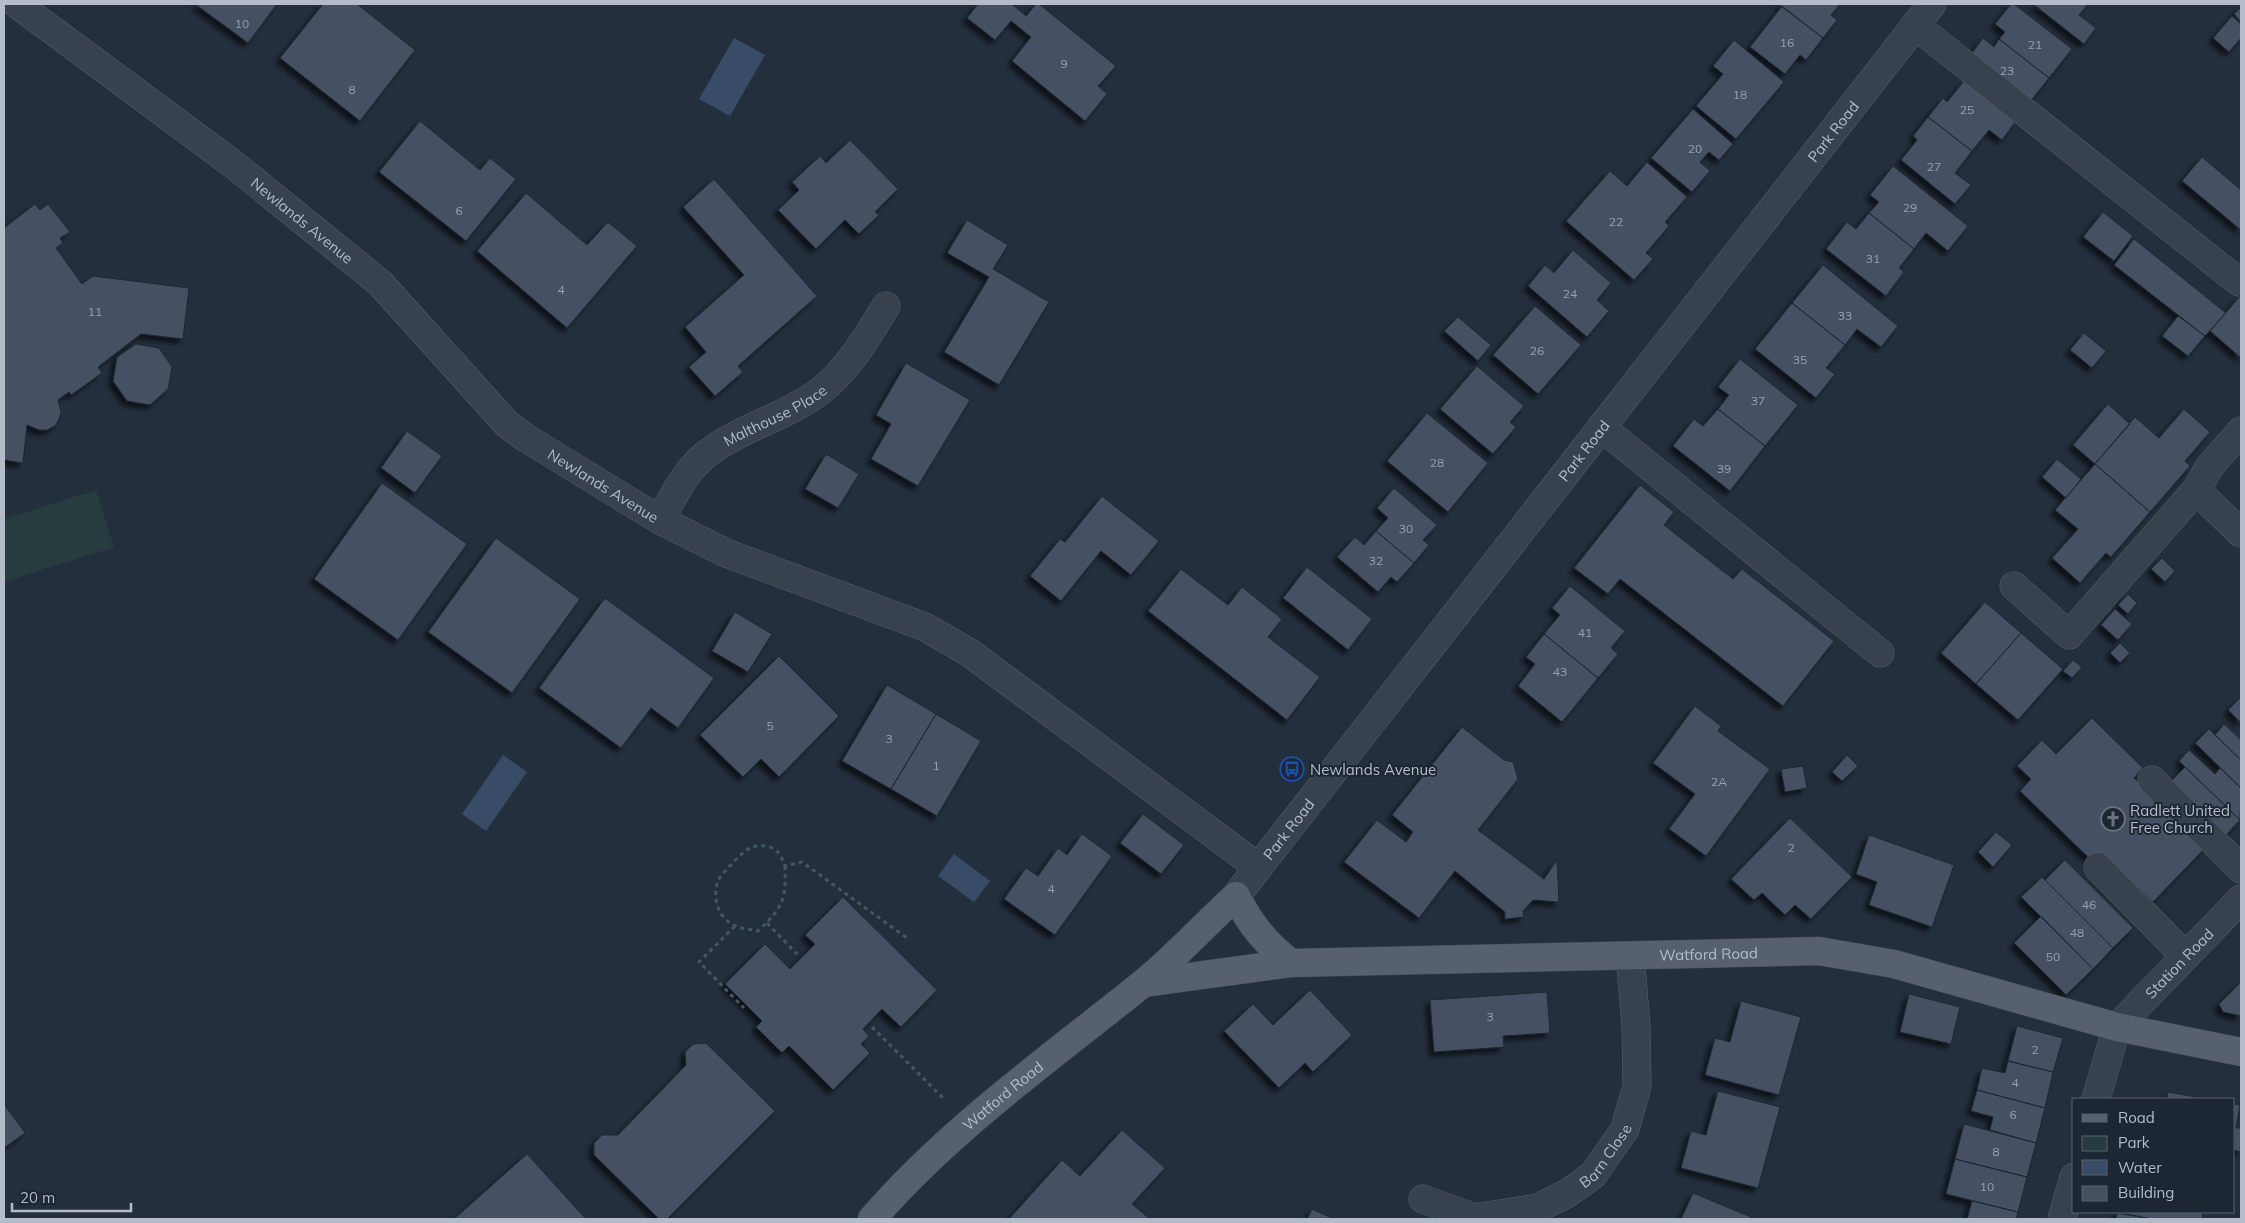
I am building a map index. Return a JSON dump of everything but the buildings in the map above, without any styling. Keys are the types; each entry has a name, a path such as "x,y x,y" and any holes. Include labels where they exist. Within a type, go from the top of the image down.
{"main road":[{"path":"1236,896 1256,931 1270,948 1291,963"},
{"name":"Watford Road","path":"883,1215 947,1143 991,1104 1144,983 1236,896"},
{"name":"Watford Road","path":"1144,983 1291,963 1819,951 1894,964 2117,1027 2241,1052"}],"street":[{"name":"Newlands Avenue","path":"17,4 233,164 380,283 507,424 660,520 726,553 926,627 970,653 1258,868"},
{"name":"Park Road","path":"1236,896 1932,4"},
{"path":"1915,25 2238,282"},
{"name":"Malthouse Place","path":"660,520 692,467 722,443 799,405 820,392 858,352 886,306"},
{"path":"1601,427 1880,654"},
{"path":"2014,586 2069,635 2196,490 2210,466 2241,431"},
{"path":"2196,490 2241,533"},
{"path":"2152,780 2241,869"},
{"path":"2098,867 2185,956"},
{"name":"Station Road","path":"2117,1027 2241,899"},
{"name":"Barn Close","path":"1423,1199 1475,1218 1538,1208 1568,1193 1593,1175 1625,1129 1637,1086 1636,1026 1630,956"},
{"path":"2096,1098 2117,1027"},
{"path":"2062,1219 2072,1184"}],"path":[{"path":"762,846 773,848 780,855 785,866 786,889 780,910 767,923 758,931 735,926 724,918 718,910 716,891 718,879 749,848 762,846"},
{"path":"785,866 802,862 906,938"},
{"path":"767,923 797,954"},
{"path":"735,926 699,962 744,1008"},
{"path":"872,1027 948,1103"}],"green space":[{"path":"96,490 114,547 4,582 4,519"}],"water":[{"path":"734,38 765,55 730,116 699,99"},
{"path":"503,755 527,772 486,831 462,814"},
{"path":"954,854 990,881 974,902 938,876"}],"place":[{"name":"Newlands Avenue","path":"1292,769"},
{"name":"Radlett United Free Church","path":"2113,819"}]}
